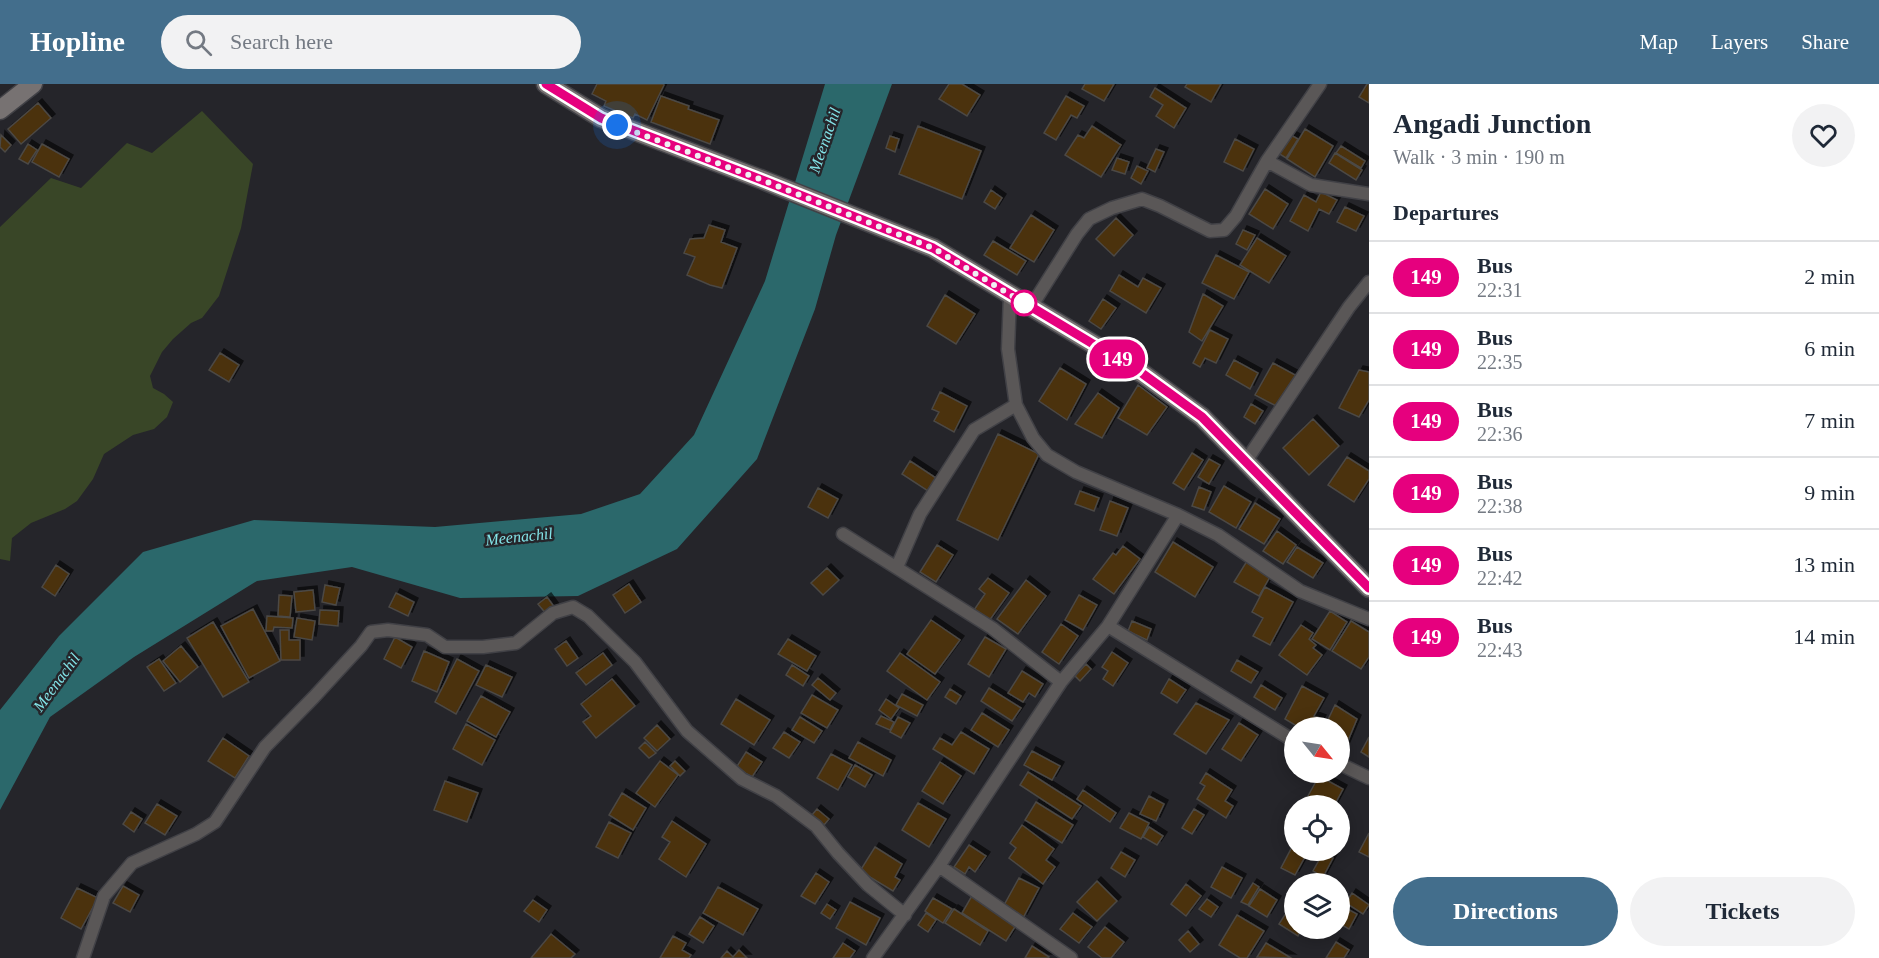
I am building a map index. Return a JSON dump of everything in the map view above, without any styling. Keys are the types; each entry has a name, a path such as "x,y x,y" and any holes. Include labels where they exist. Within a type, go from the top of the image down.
{"main road":[{"path":"0,110 33,84"},
{"path":"546,84 601,118 933,248 1143,374 1202,417 1369,588"}],"street":[{"path":"1031,308 1077,234 1089,219 1112,208 1142,199 1210,231 1224,230 1236,216 1267,161 1320,84"},
{"path":"1267,161 1311,185 1369,194"},
{"path":"1246,461 1348,307 1369,282"},
{"path":"1010,295 1008,349 1016,405 1034,438 1047,455 1076,472 1178,515 1218,536 1300,591 1369,619"},
{"path":"897,567 920,514 974,430 1016,405"},
{"path":"873,958 939,866 1061,682 1108,626 1178,515"},
{"path":"843,534 992,627 1061,682"},
{"path":"83,958 104,896 132,863 196,834 215,822 265,747 322,689 371,632 388,630 427,635 445,647 483,647 516,643 553,613 573,608 588,616 635,662 687,731 742,779 776,796 816,826 868,885 905,915"},
{"path":"1108,626 1284,735"},
{"path":"1350,769 1369,778"},
{"path":"939,866 1071,958"}],"green space":[{"path":"202,111 253,164 241,228 219,296 202,318 191,323 173,339 162,352 150,376 153,388 173,402 167,417 154,429 133,435 104,454 93,479 77,501 65,509 31,523 12,538 10,561 0,559 0,227 51,178 81,188 127,143 152,153"}],"water":[{"name":"Meenachil","path":"825,84 892,84 836,235 815,309 757,459 677,549 578,596 460,598 352,567 257,581 134,657 50,717 0,810 0,710 59,636 143,552 254,520 435,527 581,514 640,494 694,435 765,281"}],"building":[{"path":"597,84 664,85 647,120 635,114 633,118 604,106 606,101 592,94"},
{"path":"949,84 962,84 980,95 967,116 939,99"},
{"path":"1085,84 1114,84 1104,101 1082,89"},
{"path":"1187,84 1221,84 1211,102 1185,87"},
{"path":"1369,84 1369,103 1359,97"},
{"path":"1155,88 1186,108 1174,128 1156,116 1163,105 1150,97"},
{"path":"661,96 719,120 710,144 651,122"},
{"path":"1066,96 1084,106 1077,118 1071,115 1056,140 1044,133"},
{"path":"38,103 51,118 21,144 8,129"},
{"path":"918,126 981,151 962,199 899,174"},
{"path":"1092,126 1121,145 1101,177 1065,155 1078,135 1084,138"},
{"path":"1305,129 1333,146 1315,177 1287,159"},
{"path":"1289,134 1298,139 1286,158 1278,153"},
{"path":"1,135 11,145 5,152 0,147"},
{"path":"890,136 899,139 895,152 886,148"},
{"path":"1235,139 1254,149 1243,171 1224,162"},
{"path":"28,144 37,150 28,164 19,159"},
{"path":"42,144 69,159 59,177 32,162"},
{"path":"1341,146 1365,161 1361,168 1336,153"},
{"path":"1156,149 1164,152 1155,172 1147,168"},
{"path":"1335,153 1362,170 1356,180 1329,163"},
{"path":"1117,158 1129,162 1125,174 1112,170"},
{"path":"1137,166 1148,171 1141,184 1131,178"},
{"path":"1265,189 1288,204 1273,229 1249,214"},
{"path":"991,190 1002,198 995,209 984,202"},
{"path":"1321,192 1337,200 1329,214 1319,209 1308,231 1290,221 1304,195 1316,202"},
{"path":"1345,207 1364,216 1356,231 1337,222"},
{"path":"1031,215 1054,230 1034,262 1010,248"},
{"path":"1116,218 1133,235 1114,256 1096,239"},
{"path":"709,225 725,230 721,242 737,248 722,288 687,275 695,257 684,253 690,239 704,238"},
{"path":"1243,230 1255,235 1247,250 1236,244"},
{"path":"1257,238 1286,256 1269,283 1240,265"},
{"path":"993,241 1026,261 1017,275 984,255"},
{"path":"1216,255 1249,272 1234,299 1202,283"},
{"path":"1119,275 1138,287 1143,278 1161,288 1146,313 1110,291"},
{"path":"1203,294 1223,306 1202,341 1189,332"},
{"path":"945,295 975,314 956,344 927,326"},
{"path":"1103,299 1116,308 1101,329 1089,321"},
{"path":"1210,330 1228,339 1216,363 1205,358 1200,367 1193,363"},
{"path":"220,353 239,365 229,382 209,370"},
{"path":"1234,360 1258,373 1250,389 1226,375"},
{"path":"1273,363 1297,376 1280,408 1255,395"},
{"path":"1060,368 1086,384 1067,420 1039,401"},
{"path":"1359,370 1369,372 1369,400 1359,417 1339,408"},
{"path":"1138,385 1167,407 1147,435 1118,418"},
{"path":"940,392 967,406 954,432 934,421 939,412 932,409"},
{"path":"1098,393 1119,408 1102,438 1075,424"},
{"path":"1251,404 1263,411 1255,424 1244,417"},
{"path":"1313,419 1339,446 1309,475 1283,448"},
{"path":"998,434 1039,454 998,540 957,520"},
{"path":"1192,453 1203,460 1184,490 1173,483"},
{"path":"1347,457 1369,471 1369,479 1354,502 1328,485"},
{"path":"1209,459 1220,465 1209,484 1198,477"},
{"path":"910,461 936,478 928,491 902,474"},
{"path":"1224,486 1251,502 1236,528 1209,512"},
{"path":"1199,487 1211,492 1204,510 1192,506"},
{"path":"818,488 838,499 828,518 808,507"},
{"path":"1080,491 1099,498 1094,511 1075,504"},
{"path":"1110,501 1128,508 1117,536 1100,530"},
{"path":"1255,503 1280,519 1264,544 1239,529"},
{"path":"1277,531 1296,545 1283,564 1263,551"},
{"path":"1173,542 1213,567 1195,597 1155,572"},
{"path":"937,545 953,555 936,582 920,572"},
{"path":"1123,546 1140,559 1114,594 1093,579 1113,553 1116,555"},
{"path":"1297,547 1323,563 1313,578 1287,562"},
{"path":"1247,561 1271,575 1259,596 1234,582"},
{"path":"56,565 69,574 55,596 42,587"},
{"path":"827,568 839,580 823,595 811,583"},
{"path":"988,578 1009,593 989,621 974,610 985,594 979,589"},
{"path":"1026,580 1046,596 1018,634 997,619"},
{"path":"629,584 641,602 625,613 613,595"},
{"path":"325,585 340,588 336,605 322,602"},
{"path":"1265,587 1293,602 1270,645 1253,636 1263,618 1252,612"},
{"path":"313,590 315,610 296,612 294,592"},
{"path":"396,593 414,602 408,616 389,607"},
{"path":"279,595 292,596 290,617 278,616"},
{"path":"1079,595 1097,605 1083,630 1065,620"},
{"path":"547,597 555,608 547,615 538,604"},
{"path":"253,609 280,661 249,678 221,626"},
{"path":"320,610 339,611 338,626 319,624"},
{"path":"1330,611 1347,622 1330,650 1312,639"},
{"path":"267,616 293,618 292,628 274,627 273,631 266,631"},
{"path":"297,618 315,621 312,640 294,637"},
{"path":"931,620 960,640 935,674 907,654"},
{"path":"1132,621 1151,629 1147,640 1128,631"},
{"path":"1351,621 1369,632 1369,657 1361,669 1332,651"},
{"path":"213,622 249,682 223,697 187,638"},
{"path":"1061,624 1078,636 1059,664 1042,652"},
{"path":"1301,625 1313,633 1309,639 1316,645 1313,648 1322,655 1307,675 1279,655"},
{"path":"280,630 289,630 289,640 300,640 300,660 281,660"},
{"path":"395,637 412,647 401,668 384,659"},
{"path":"985,637 1006,649 989,677 968,664"},
{"path":"788,639 816,656 807,671 778,654"},
{"path":"566,641 578,658 567,666 555,649"},
{"path":"181,646 198,667 180,682 163,661"},
{"path":"424,651 449,662 437,692 412,681"},
{"path":"1112,652 1128,663 1113,686 1103,679 1108,671 1102,667"},
{"path":"603,653 612,665 586,685 576,673"},
{"path":"900,653 940,682 927,700 887,671"},
{"path":"159,659 176,683 164,691 147,667"},
{"path":"457,659 479,671 456,714 435,702"},
{"path":"1237,660 1258,672 1251,683 1231,671"},
{"path":"1086,664 1091,669 1080,681 1075,676"},
{"path":"486,665 512,677 502,697 476,685"},
{"path":"792,665 809,676 803,686 786,675"},
{"path":"1022,671 1043,684 1035,697 1029,693 1023,702 1008,693"},
{"path":"818,678 836,693 830,700 812,685"},
{"path":"612,679 635,706 596,738 583,722 591,716 581,704"},
{"path":"1169,679 1186,690 1177,703 1161,693"},
{"path":"1261,685 1282,698 1275,710 1254,697"},
{"path":"1302,686 1324,698 1314,716 1317,717 1286,717"},
{"path":"989,688 1021,708 1012,721 981,701"},
{"path":"950,689 961,696 956,704 945,697"},
{"path":"902,694 923,705 917,716 896,705"},
{"path":"812,695 838,710 827,728 801,713"},
{"path":"481,696 510,712 496,737 467,721"},
{"path":"736,699 770,720 754,745 721,724"},
{"path":"886,699 899,708 891,719 879,710"},
{"path":"1196,703 1229,720 1206,754 1174,734"},
{"path":"1335,705 1357,719 1350,736 1350,717 1329,717"},
{"path":"982,713 1009,730 998,747 971,730"},
{"path":"881,716 894,722 890,730 876,724"},
{"path":"800,717 822,731 814,743 792,730"},
{"path":"898,717 910,723 901,738 890,732"},
{"path":"1239,723 1258,735 1241,761 1222,749"},
{"path":"466,724 495,740 482,765 453,749"},
{"path":"657,725 670,739 657,751 644,738"},
{"path":"784,732 800,742 789,758 773,748"},
{"path":"961,732 989,749 974,774 933,749 940,738 952,745"},
{"path":"1369,737 1369,757 1361,752"},
{"path":"223,738 249,756 235,778 208,761"},
{"path":"645,742 656,753 649,758 639,748"},
{"path":"858,742 891,760 883,776 849,758"},
{"path":"1032,751 1060,766 1052,780 1024,765"},
{"path":"746,752 762,762 752,777 736,768"},
{"path":"831,754 852,765 838,790 817,778"},
{"path":"660,761 678,775 655,807 636,793"},
{"path":"675,761 685,771 680,776 670,766"},
{"path":"940,762 961,776 943,804 922,791"},
{"path":"855,765 872,775 865,787 848,777"},
{"path":"1028,772 1081,806 1072,819 1020,785"},
{"path":"1206,773 1232,790 1225,801 1233,806 1226,818 1197,799 1205,786 1200,783"},
{"path":"445,781 478,793 467,822 434,810"},
{"path":"1315,783 1332,783 1343,789 1340,795 1309,795"},
{"path":"1083,790 1116,813 1110,822 1077,799"},
{"path":"622,793 646,808 633,830 609,815"},
{"path":"1149,796 1164,804 1156,821 1140,814"},
{"path":"1036,802 1073,825 1062,843 1025,820"},
{"path":"918,803 946,819 929,847 902,830"},
{"path":"157,804 177,816 165,835 145,823"},
{"path":"817,809 829,819 824,825 812,815"},
{"path":"1194,809 1204,815 1192,834 1182,828"},
{"path":"131,812 142,819 134,832 123,824"},
{"path":"1129,813 1149,823 1141,839 1120,828"},
{"path":"672,821 706,844 686,877 659,859 670,842 662,837"},
{"path":"609,822 631,833 618,858 596,847"},
{"path":"1022,825 1054,849 1046,860 1055,867 1043,884 1009,858 1016,848 1010,843"},
{"path":"1149,827 1163,836 1157,845 1143,837"},
{"path":"1369,833 1369,857 1359,852"},
{"path":"969,845 986,856 975,872 969,867 965,874 954,867"},
{"path":"875,847 902,864 895,877 900,880 893,891 860,871"},
{"path":"1121,852 1135,860 1125,877 1111,868"},
{"path":"1285,861 1303,861 1296,873 1281,868"},
{"path":"1319,861 1331,861 1325,873 1313,871"},
{"path":"1222,867 1242,878 1231,898 1211,887"},
{"path":"816,873 829,882 815,904 801,896"},
{"path":"1019,878 1039,888 1023,918 1003,907"},
{"path":"1097,881 1117,901 1097,921 1077,902"},
{"path":"1253,883 1259,887 1248,905 1241,902"},
{"path":"1186,884 1201,896 1186,916 1171,904"},
{"path":"123,886 139,895 130,912 113,903"},
{"path":"718,887 758,909 743,935 703,913"},
{"path":"77,888 98,898 81,929 61,918"},
{"path":"1260,889 1277,900 1267,917 1249,906"},
{"path":"1352,893 1369,905 1363,914 1350,906"},
{"path":"973,894 1018,922 1006,941 962,913"},
{"path":"933,898 952,909 943,923 925,911"},
{"path":"1207,899 1218,907 1211,917 1199,909"},
{"path":"533,900 547,910 539,922 524,911"},
{"path":"850,902 880,918 866,945 836,928"},
{"path":"827,904 836,910 830,919 821,913"},
{"path":"954,909 988,931 980,945 945,923"},
{"path":"1350,910 1357,914 1350,927"},
{"path":"926,913 936,920 928,932 918,925"},
{"path":"1073,913 1092,927 1079,943 1060,929"},
{"path":"1237,915 1264,931 1247,958 1240,958 1219,945"},
{"path":"1284,916 1284,927 1279,924"},
{"path":"700,917 714,926 703,943 689,934"},
{"path":"1105,927 1124,942 1111,958 1102,958 1088,947"},
{"path":"1188,931 1199,944 1190,952 1179,940"},
{"path":"551,934 575,954 571,958 531,958"},
{"path":"673,936 686,943 682,950 691,955 689,958 660,958"},
{"path":"1336,942 1349,950 1344,958 1326,958"},
{"path":"843,943 855,951 850,958 833,958"},
{"path":"1266,943 1291,958 1257,957"},
{"path":"1032,946 1049,957 1025,958"},
{"path":"739,950 747,958 721,958 727,951 733,957"}],"bus line":[{"name":"149","path":"546,84 601,118 933,248 1143,374 1202,417 1369,588"}],"route":[{"path":"617,125 933,248 1024,303"}]}
